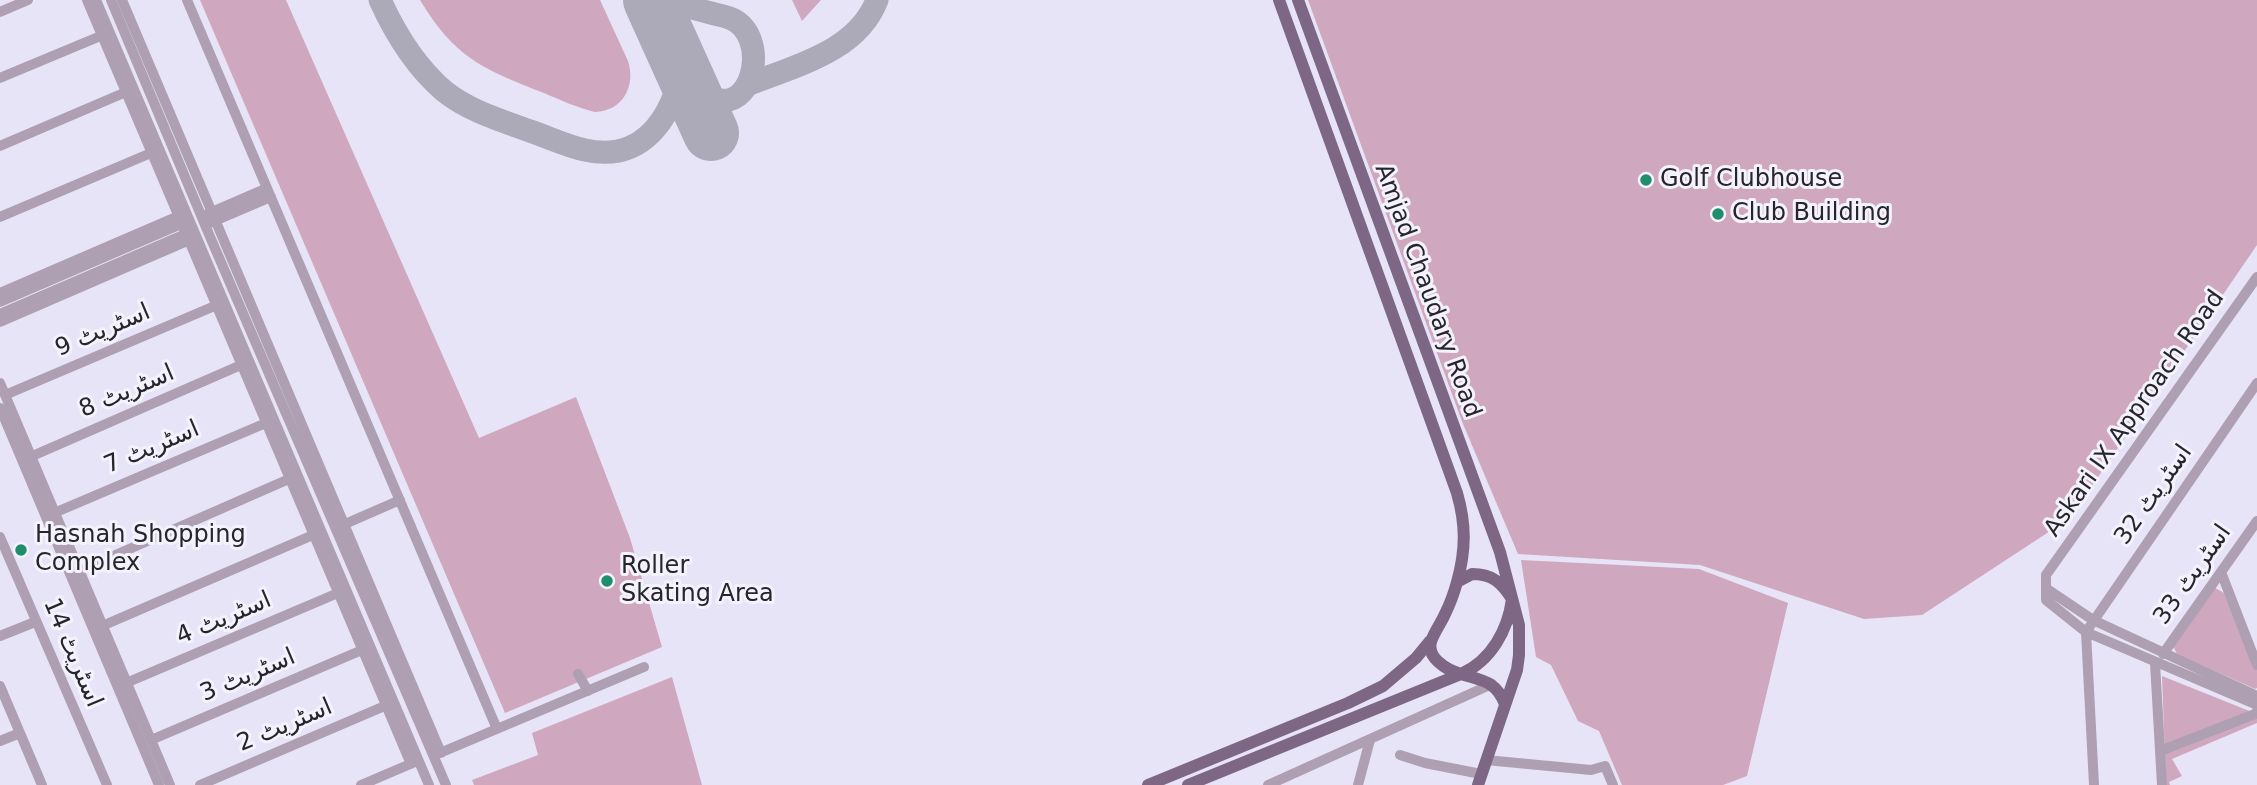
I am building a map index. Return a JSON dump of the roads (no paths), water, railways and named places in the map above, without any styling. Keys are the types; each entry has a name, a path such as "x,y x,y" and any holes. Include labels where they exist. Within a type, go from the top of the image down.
{"main road":[{"name":"Amjad Chaudary Road","path":"1279,0 1464,515 1463,561 1457,582"},
{"name":"Amjad Chaudary Road","path":"1298,0 1500,552 1519,625 1517,670 1480,779"},
{"path":"1148,785 1348,703 1383,685 1416,658 1430,641 1447,610 1457,582 1472,574 1486,574 1497,580 1512,599 1506,625 1495,645 1478,665 1188,785"},
{"path":"1430,641 1430,648 1437,661 1451,671 1492,684 1500,691 1505,704"}],"street":[{"path":"0,12 28,0"},
{"path":"87,0 151,153 188,227 241,365 362,649 415,762 429,785"},
{"path":"96,0 188,227 415,762"},
{"path":"111,0 345,524 437,755 446,785"},
{"path":"122,0 209,218 437,755"},
{"path":"187,0 497,729"},
{"path":"0,78 103,35"},
{"path":"0,146 126,92"},
{"path":"0,218 151,153"},
{"path":"0,302 269,193"},
{"path":"0,314 209,218"},
{"path":"0,293 188,227"},
{"path":"0,322 188,227"},
{"name":"Askari IX Approach Road","path":"2047,589 2046,575 2257,277"},
{"name":"اسٹریٹ 9","path":"5,395 217,305"},
{"name":"اسٹریٹ 8","path":"30,457 241,365"},
{"path":"0,383 79,571 80,586 102,626 170,785"},
{"name":"اسٹریٹ 32","path":"2086,632 2257,383"},
{"path":"0,408 80,586 159,785"},
{"name":"اسٹریٹ 7","path":"54,513 266,423"},
{"path":"79,571 289,479"},
{"path":"345,524 400,500"},
{"name":"اسٹریٹ 33","path":"2163,654 2257,521"},
{"path":"102,626 313,535"},
{"name":"اسٹریٹ 14","path":"0,537 107,785"},
{"path":"2221,572 2257,665"},
{"path":"2257,696 2093,620 2047,589 2046,600 2086,632 2257,705"},
{"name":"اسٹریٹ 4","path":"126,683 338,593"},
{"path":"0,636 35,622"},
{"path":"2086,632 2094,785"},
{"name":"اسٹریٹ 3","path":"151,740 362,649"},
{"path":"2155,663 2162,785"},
{"path":"361,785 644,667"},
{"path":"578,674 588,691"},
{"path":"1274,784 1492,684"},
{"path":"0,686 41,785"},
{"name":"اسٹریٹ 2","path":"200,785 387,705"},
{"path":"2160,751 2257,711"},
{"path":"0,741 20,733"},
{"path":"1358,785 1370,740"},
{"path":"1400,755 1480,779"},
{"path":"1486,760 1591,770 1605,766 1613,785"}],"place":[{"name":"Golf Clubhouse","path":"1646,180"},
{"name":"Club Building","path":"1718,214"},
{"name":"Hasnah Shopping Complex","path":"21,550"},
{"name":"Roller Skating Area","path":"607,581"}]}
